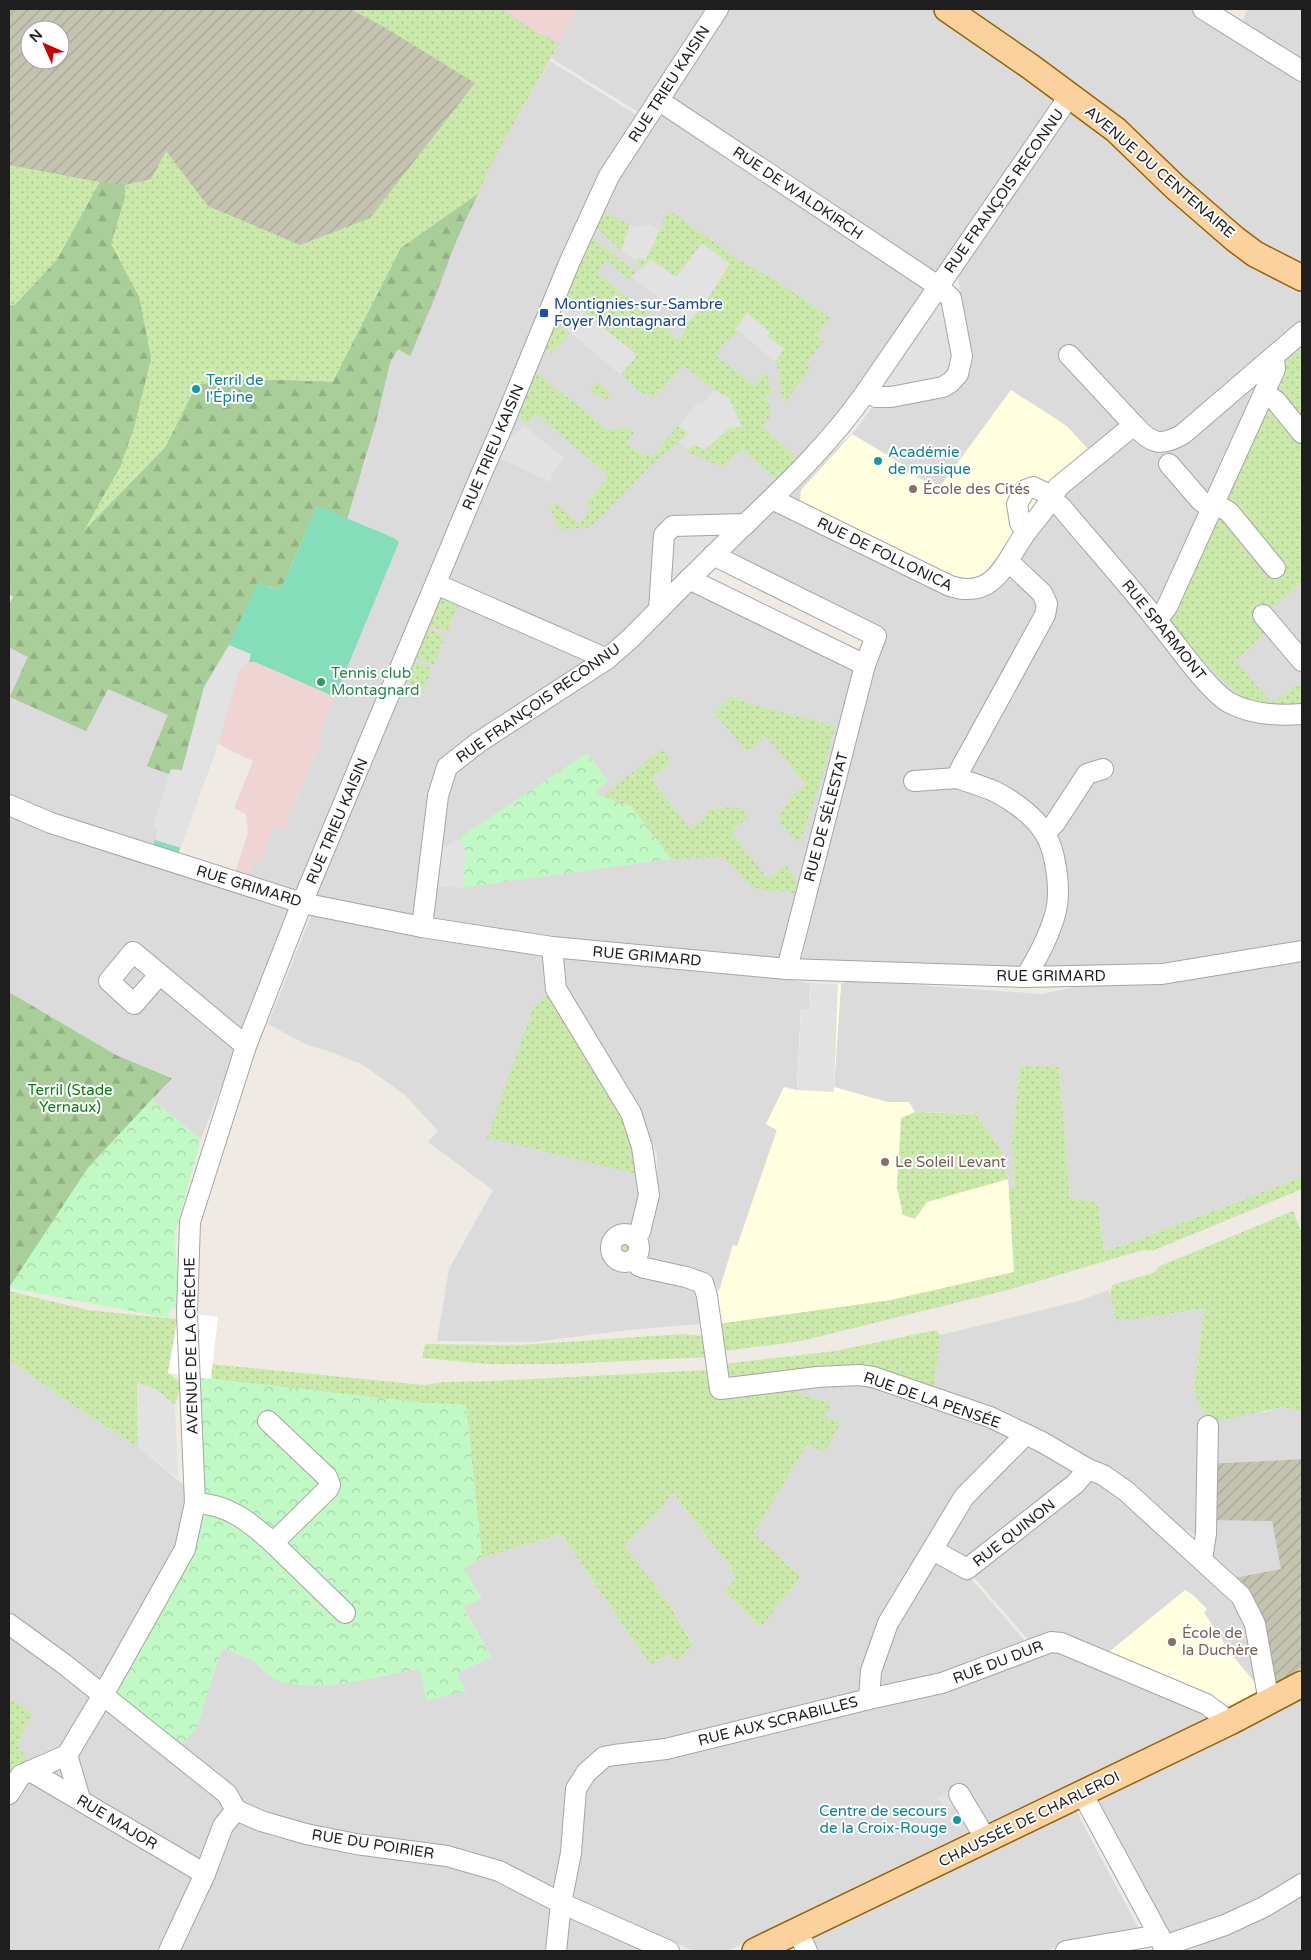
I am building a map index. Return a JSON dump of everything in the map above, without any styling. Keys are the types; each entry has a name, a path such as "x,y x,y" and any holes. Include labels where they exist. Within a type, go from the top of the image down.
{"main road":[{"name":"AVENUE DU CENTENAIRE","path":"947,9 1070,95 1116,130 1175,187 1235,239 1255,254 1302,278"},
{"name":"CHAUSSÉE DE CHARLEROI","path":"755,1951 802,1942 986,1839 1230,1722 1302,1684"}],"street":[{"name":"RUE TRIEU KAISIN","path":"302,903 570,261 608,176 718,9"},
{"path":"1203,9 1302,71"},
{"name":"RUE FRANÇOIS RECONNU","path":"422,927 438,796 448,766 479,742 608,659 772,499 843,424 1070,95"},
{"name":"RUE DE WALDKIRCH","path":"658,100 938,286"},
{"name":"RUE FRANÇOIS RECONNU","path":"866,392 876,397 891,397 934,388 951,382 958,374 962,364 962,356 951,298 938,286"},
{"path":"1069,354 1134,425 1151,441 1161,442 1174,439 1183,434 1302,332"},
{"path":"1157,620 1167,607 1275,369 1274,356"},
{"path":"1264,393 1276,401 1302,432"},
{"path":"957,778 1045,615 1047,604 1042,593 1009,562 1026,532 1052,499 1058,487 1134,425"},
{"path":"1169,464 1201,501 1229,512 1275,568"},
{"name":"RUE DE FOLLONICA","path":"772,499 950,586 960,589 975,589 991,581 1009,562"},
{"name":"RUE SPARMONT","path":"1052,499 1157,620 1210,686 1228,701 1254,712 1281,716 1302,714"},
{"path":"659,610 664,535 673,526 746,524"},
{"name":"RUE DE SÉLESTAT","path":"713,555 876,636 866,665 786,969"},
{"path":"690,579 866,665"},
{"path":"436,584 608,659"},
{"path":"1263,615 1302,661"},
{"path":"1045,833 1054,823 1087,774 1104,770"},
{"path":"914,781 957,778 993,791 1027,814 1045,833 1055,866 1058,892 1057,908 1044,945 1026,977"},
{"name":"RUE GRIMARD","path":"9,805 50,823 302,903 422,927 552,947 786,969 1026,977 1162,974 1302,951"},
{"name":"AVENUE DE LA CRÈCHE","path":"67,1755 103,1696 185,1549 195,1504 187,1313 190,1222 246,1046 302,903"},
{"name":"RUE DE LA PENSÉE","path":"552,947 556,990 632,1113 642,1147 649,1195 640,1232 634,1238 638,1241 639,1250 634,1259 639,1266 644,1268 686,1277 703,1283 720,1389 817,1377 859,1375 890,1383 990,1417 1025,1435"},
{"path":"160,974 246,1046"},
{"path":"268,1421 327,1477 330,1485 322,1496 273,1543"},
{"path":"1202,1559 1206,1534 1208,1426"},
{"path":"1025,1435 1042,1442 1088,1469 1103,1475 1126,1491 1241,1596 1255,1624 1269,1702"},
{"name":"RUE AUX SCRABILLES","path":"556,1951 561,1903 571,1853 576,1789 586,1773 604,1757 666,1749 869,1698 871,1671 888,1624 964,1497 1025,1435"},
{"name":"RUE QUINON","path":"933,1550 967,1569 1075,1484 1088,1469"},
{"path":"195,1504 207,1504 244,1518 273,1543 345,1613"},
{"path":"9,1624 64,1664 227,1794 236,1810 223,1826 205,1874 169,1951"},
{"name":"RUE DU DUR","path":"869,1698 942,1683 1051,1642 1061,1642 1206,1704 1230,1722"},
{"path":"10,1788 21,1775 67,1755 80,1799"},
{"name":"RUE MAJOR","path":"30,1771 205,1874"},
{"path":"1082,1793 1163,1944"},
{"path":"959,1794 986,1839"},
{"name":"RUE DU POIRIER","path":"236,1810 261,1821 306,1834 356,1844 447,1856 472,1862 499,1871 561,1903 668,1951"},
{"path":"1066,1951 1163,1944 1225,1925 1264,1907 1302,1884"}],"shaded area":[{"name":"Terril de l'Épine","path":"9,9 502,9 537,33 559,43 494,158 459,232 437,293 410,356 398,349 390,362 376,422 347,519 317,506 204,687 169,774 147,766 168,715 108,689 86,731 10,697 28,657 9,647 9,605 13,597 9,594"},
{"path":"502,9 577,9 559,43 537,33"},
{"path":"577,9 709,9 638,112 551,58"},
{"path":"725,9 931,9 1062,98 935,277 664,101"},
{"path":"969,9 1193,9 1302,78 1302,270 1220,219 1120,118"},
{"path":"1248,9 1302,9 1302,63 1242,22"},
{"path":"550,61 640,117 310,878 291,892 245,880 252,861 261,862 274,823 284,828 318,748 321,730 398,542 394,538 344,518 365,464 390,362 398,349 410,355 437,293 459,232 494,158"},
{"path":"1070,103 1247,264 1302,289 1302,946 1167,965 1090,969 801,961 876,636 723,555 810,471 852,434 874,405 968,363 958,274"},
{"path":"658,108 929,289 864,387 778,481 618,640 602,648 445,578 498,457 549,481 507,436 606,182"},
{"path":"630,224 638,227 649,224 660,230 645,260 638,258 636,261 621,251"},
{"path":"702,243 730,264 703,306 689,322 631,276 642,269 650,259 676,277"},
{"path":"942,293 959,362 947,380 875,390"},
{"path":"563,307 573,312 578,307 637,355 621,375 555,320"},
{"path":"747,313 770,332 767,336 784,349 775,362 736,329"},
{"path":"714,390 729,398 742,427 729,428 705,450 695,445 687,449 678,442 688,434 678,426 698,402 702,405"},
{"name":"École des Cités","path":"1011,390 1067,426 1093,455 1018,534 999,563 963,590 799,513 801,490 852,434 902,464 901,469 939,488"},
{"path":"525,426 564,458 552,475 550,482 498,457 507,440"},
{"path":"726,530 667,586 668,536"},
{"path":"690,588 860,670 785,963 607,946 432,922 450,777"},
{"path":"441,596 572,649 589,663 461,746 414,921 313,895"},
{"path":"229,645 251,654 249,662 241,668 213,757 181,848 155,840 157,830 152,828 171,769 182,770 204,687"},
{"path":"9,647 28,657 86,731 108,689 168,715 148,765 169,774 152,828 157,830 153,847 9,798"},
{"path":"249,662 255,662 335,697 321,730 318,748 284,828 274,824 261,862 252,861 245,880 235,873 248,833 246,814 234,808 253,761 218,744 241,668"},
{"path":"9,811 291,907 201,1139 154,1102 154,1097 172,1077 116,1055 9,992"},
{"path":"459,838 466,852 462,888 432,886 435,846 447,846"},
{"path":"312,913 417,937 544,954 641,1175 639,1219 630,1231 618,1232 612,1237 608,1245 606,1261 609,1267 620,1272 649,1275 700,1289 700,1324 628,1330 534,1342 437,1341 449,1269 493,1190 428,1142 438,1131 405,1095 363,1065 326,1050 307,1045 268,1024"},
{"path":"559,953 760,975 810,983 809,1009 801,1009 797,1090 766,1124 777,1130 737,1247 733,1246 719,1291 711,1280 645,1257 658,1203 657,1155 643,1120 597,1038 564,986"},
{"path":"1302,958 1302,1177 1128,1243 1104,1250 1098,1203 1070,1198 1059,1067 1020,1067 1012,1143 1015,1188 1009,1188 1007,1175 976,1114 915,1112 909,1102 887,1102 834,1087 841,984 848,980 1042,994 1080,986"},
{"name":"Le Soleil Levant","path":"810,983 841,984 834,1087 887,1102 909,1102 915,1112 976,1114 1001,1149 1008,1179 1014,1272 891,1300 718,1324 712,1291 719,1291 733,1245 737,1246 777,1130 766,1124 784,1087 797,1090 801,1009 809,1009"},
{"path":"810,983 838,984 834,1092 797,1090 801,1009 809,1009"},
{"path":"1108,1290 1110,1294 1160,1315 1204,1309 1194,1391 1261,1413 1284,1407 1298,1412 1302,1411 1302,1459 1206,1464 1199,1537 934,1391 940,1335 1079,1301"},
{"path":"9,1360 71,1404 138,1447 185,1486 185,1514 181,1555 98,1690 9,1617"},
{"path":"845,1372 1018,1436 967,1482 858,1705 1049,1647 1216,1718 727,1951 694,1951 563,1895 257,1819 179,1745 196,1729 222,1648 253,1660 270,1676 356,1681 416,1669 465,1691 457,1673 491,1657 463,1606 464,1568 482,1558 561,1534 650,1665 669,1654 675,1662 693,1644 669,1604 623,1545 655,1516 673,1493 729,1565 737,1579 724,1592 761,1627 801,1577 754,1533 807,1445 841,1423 824,1417 830,1402 801,1395 804,1379"},
{"path":"137,1383 157,1390 175,1405 178,1478 138,1447"},
{"path":"1025,1441 1092,1470 1243,1600 1258,1686 1232,1655 1204,1612 1207,1610 1110,1651 1107,1656 1029,1641 972,1575 939,1545 961,1501"},
{"path":"1302,1459 1302,1668 1268,1687 1233,1578 1281,1569 1272,1521 1206,1520 1206,1464"},
{"path":"1206,1520 1272,1520 1282,1569 1233,1578 1208,1558"},
{"path":"934,1555 959,1569 973,1581 1029,1645 948,1675 878,1691 877,1668 897,1617"},
{"name":"École de la Duchère","path":"1185,1590 1207,1609 1204,1613 1232,1655 1258,1686 1256,1693 1233,1705 1220,1702 1114,1658 1110,1651"},
{"path":"9,1631 90,1693 80,1720 66,1745 9,1780"},
{"path":"1302,1691 1302,1873 1236,1911 1171,1935 1097,1797"},
{"path":"103,1695 230,1800 232,1817 271,1836 351,1855 420,1858 470,1866 551,1906 548,1951 9,1951 9,1801 25,1773 50,1768"},
{"path":"953,1789 961,1802 945,1811 937,1797"},
{"path":"1074,1807 1140,1931 1133,1937 1056,1947 1046,1951 814,1951 808,1934"},
{"path":"1302,1888 1302,1951 1190,1951 1232,1927"},
{"path":"563,1913 659,1951 556,1951"}],"green space":[{"path":"350,9 502,9 537,33 559,43 494,158 478,194 401,248 333,382 248,380 197,385 165,448 81,534 120,467 134,427 151,358 139,297 110,244 125,197 125,185 151,179 166,151 208,206 300,245 370,218 475,83 384,27"},
{"path":"9,165 100,182 57,260 15,305 9,306"},
{"path":"100,182 125,185 125,197 111,244 139,297 151,358 134,427 120,467 83,532 165,448 197,385 248,380 333,382 401,248 478,194 451,254 410,356 398,349 390,362 376,422 347,519 317,506 282,587 274,589 257,582 229,645 204,687 182,771 171,769 169,774 147,766 168,715 108,689 86,731 10,697 28,657 9,647 9,605 13,597 9,594 9,306 15,305 57,260"},
{"path":"599,210 630,224 621,251 592,223"},
{"path":"669,210 736,258 778,282 830,318 817,337 823,342 805,364 810,368 785,403 781,393 779,372 775,362 784,349 767,336 748,314 734,330 738,334 727,340 715,355 754,386 766,371 772,394 765,397 771,413 762,427 798,458 778,481 742,449 722,467 685,451 695,445 705,450 729,428 741,427 735,408 729,398 714,390 683,365 662,390 652,397 644,394 621,375 637,355 578,307 574,313 561,302 590,236 637,273 629,279 606,260 597,272 678,340 687,329 685,326 703,306 676,277 650,259 643,268 636,263 637,258 646,260"},
{"path":"555,320 570,334 550,354 542,345"},
{"path":"1302,347 1302,582 1263,615 1268,627 1258,640 1235,661 1272,703 1302,681 1302,708 1252,705 1237,694 1169,629 1187,565 1282,367"},
{"path":"534,370 609,431 626,427 634,433 626,443 642,455 644,453 651,458 678,426 688,434 651,465 597,521 587,528 559,529 549,505 556,504 580,524 591,509 586,503 609,476 536,414 527,424 515,413"},
{"path":"597,381 612,394 605,401 590,390"},
{"name":"Tennis club Montagnard","path":"317,506 394,538 399,542 335,697 255,662 249,662 241,668 213,757 177,857 153,847 157,830 152,828 171,769 182,770 204,687 229,645 257,582 273,589 282,587"},
{"path":"443,597 459,604 447,632 428,625 440,598"},
{"path":"427,628 445,636 434,665 417,658"},
{"path":"415,661 432,669 424,690 408,684"},
{"path":"731,696 751,704 835,726 820,783 801,840 797,841 780,822 786,805 806,784 766,736 747,752 714,713"},
{"path":"660,750 666,752 670,764 651,779 690,829 708,815 706,811 730,807 744,809 748,817 731,832 768,879 786,865 799,885 794,893 762,890 752,887 723,857 671,859 632,807 603,796"},
{"path":"587,753 608,781 596,792 599,795 632,807 671,859 462,888 466,852 459,838"},
{"path":"550,991 628,1130 641,1175 487,1138 533,1009"},
{"name":"Terril (Stade Yernaux)","path":"9,992 116,1055 172,1078 88,1168 9,1288"},
{"path":"1020,1066 1059,1067 1070,1198 1098,1203 1104,1250 1126,1244 1302,1177 1302,1189 1152,1251 1143,1250 1008,1290 801,1341 725,1351 718,1324 891,1300 1014,1272 1009,1188 1015,1187 1012,1143"},
{"path":"154,1097 154,1102 201,1139 175,1233 179,1312 172,1306 168,1318 9,1288 88,1168"},
{"path":"915,1112 976,1114 1001,1149 1008,1179 927,1202 915,1219 903,1215 897,1187 901,1118"},
{"path":"1293,1211 1302,1233 1302,1411 1298,1412 1284,1407 1209,1423 1194,1391 1204,1309 1117,1321 1110,1294 1112,1285 1153,1273 1160,1266"},
{"path":"626,1234 639,1245 638,1253 627,1262 615,1258 611,1250 615,1240"},
{"path":"9,1291 88,1310 177,1319 168,1373 181,1383 175,1405 157,1390 137,1383 138,1447 71,1404 9,1360"},
{"path":"936,1330 940,1335 934,1391 804,1379 801,1395 831,1402 825,1417 841,1422 825,1452 807,1445 754,1533 801,1577 761,1627 724,1592 736,1579 729,1565 673,1493 655,1516 624,1545 669,1604 693,1645 675,1662 669,1654 650,1665 561,1534 482,1558 466,1405 424,1403 200,1378 201,1363 424,1385 444,1382 707,1370 725,1389 724,1364 835,1351"},
{"path":"683,1334 703,1336 709,1357 563,1364 488,1364 422,1358 425,1344 520,1345"},
{"path":"197,1377 424,1403 466,1405 482,1558 464,1568 482,1599 463,1607 491,1657 457,1673 466,1691 426,1701 421,1673 416,1669 349,1683 313,1686 297,1685 277,1680 251,1659 222,1648 196,1730 179,1745 111,1688 195,1522"},
{"path":"9,1698 26,1708 33,1715 22,1732 18,1746 30,1764 9,1785"}],"pier":[{"path":"179,1312 218,1317 211,1379 168,1373"}],"place":[{"name":"Montignies-sur-Sambre Foyer Montagnard","path":"544,313"},
{"name":"Terril de l'Épine","path":"196,389"},
{"name":"Académie de musique","path":"878,461"},
{"name":"École des Cités","path":"913,489"},
{"name":"Tennis club Montagnard","path":"321,682"},
{"name":"Le Soleil Levant","path":"885,1162"},
{"name":"École de la Duchère","path":"1172,1642"},
{"name":"Centre de secours de la Croix-Rouge","path":"957,1820"}]}
